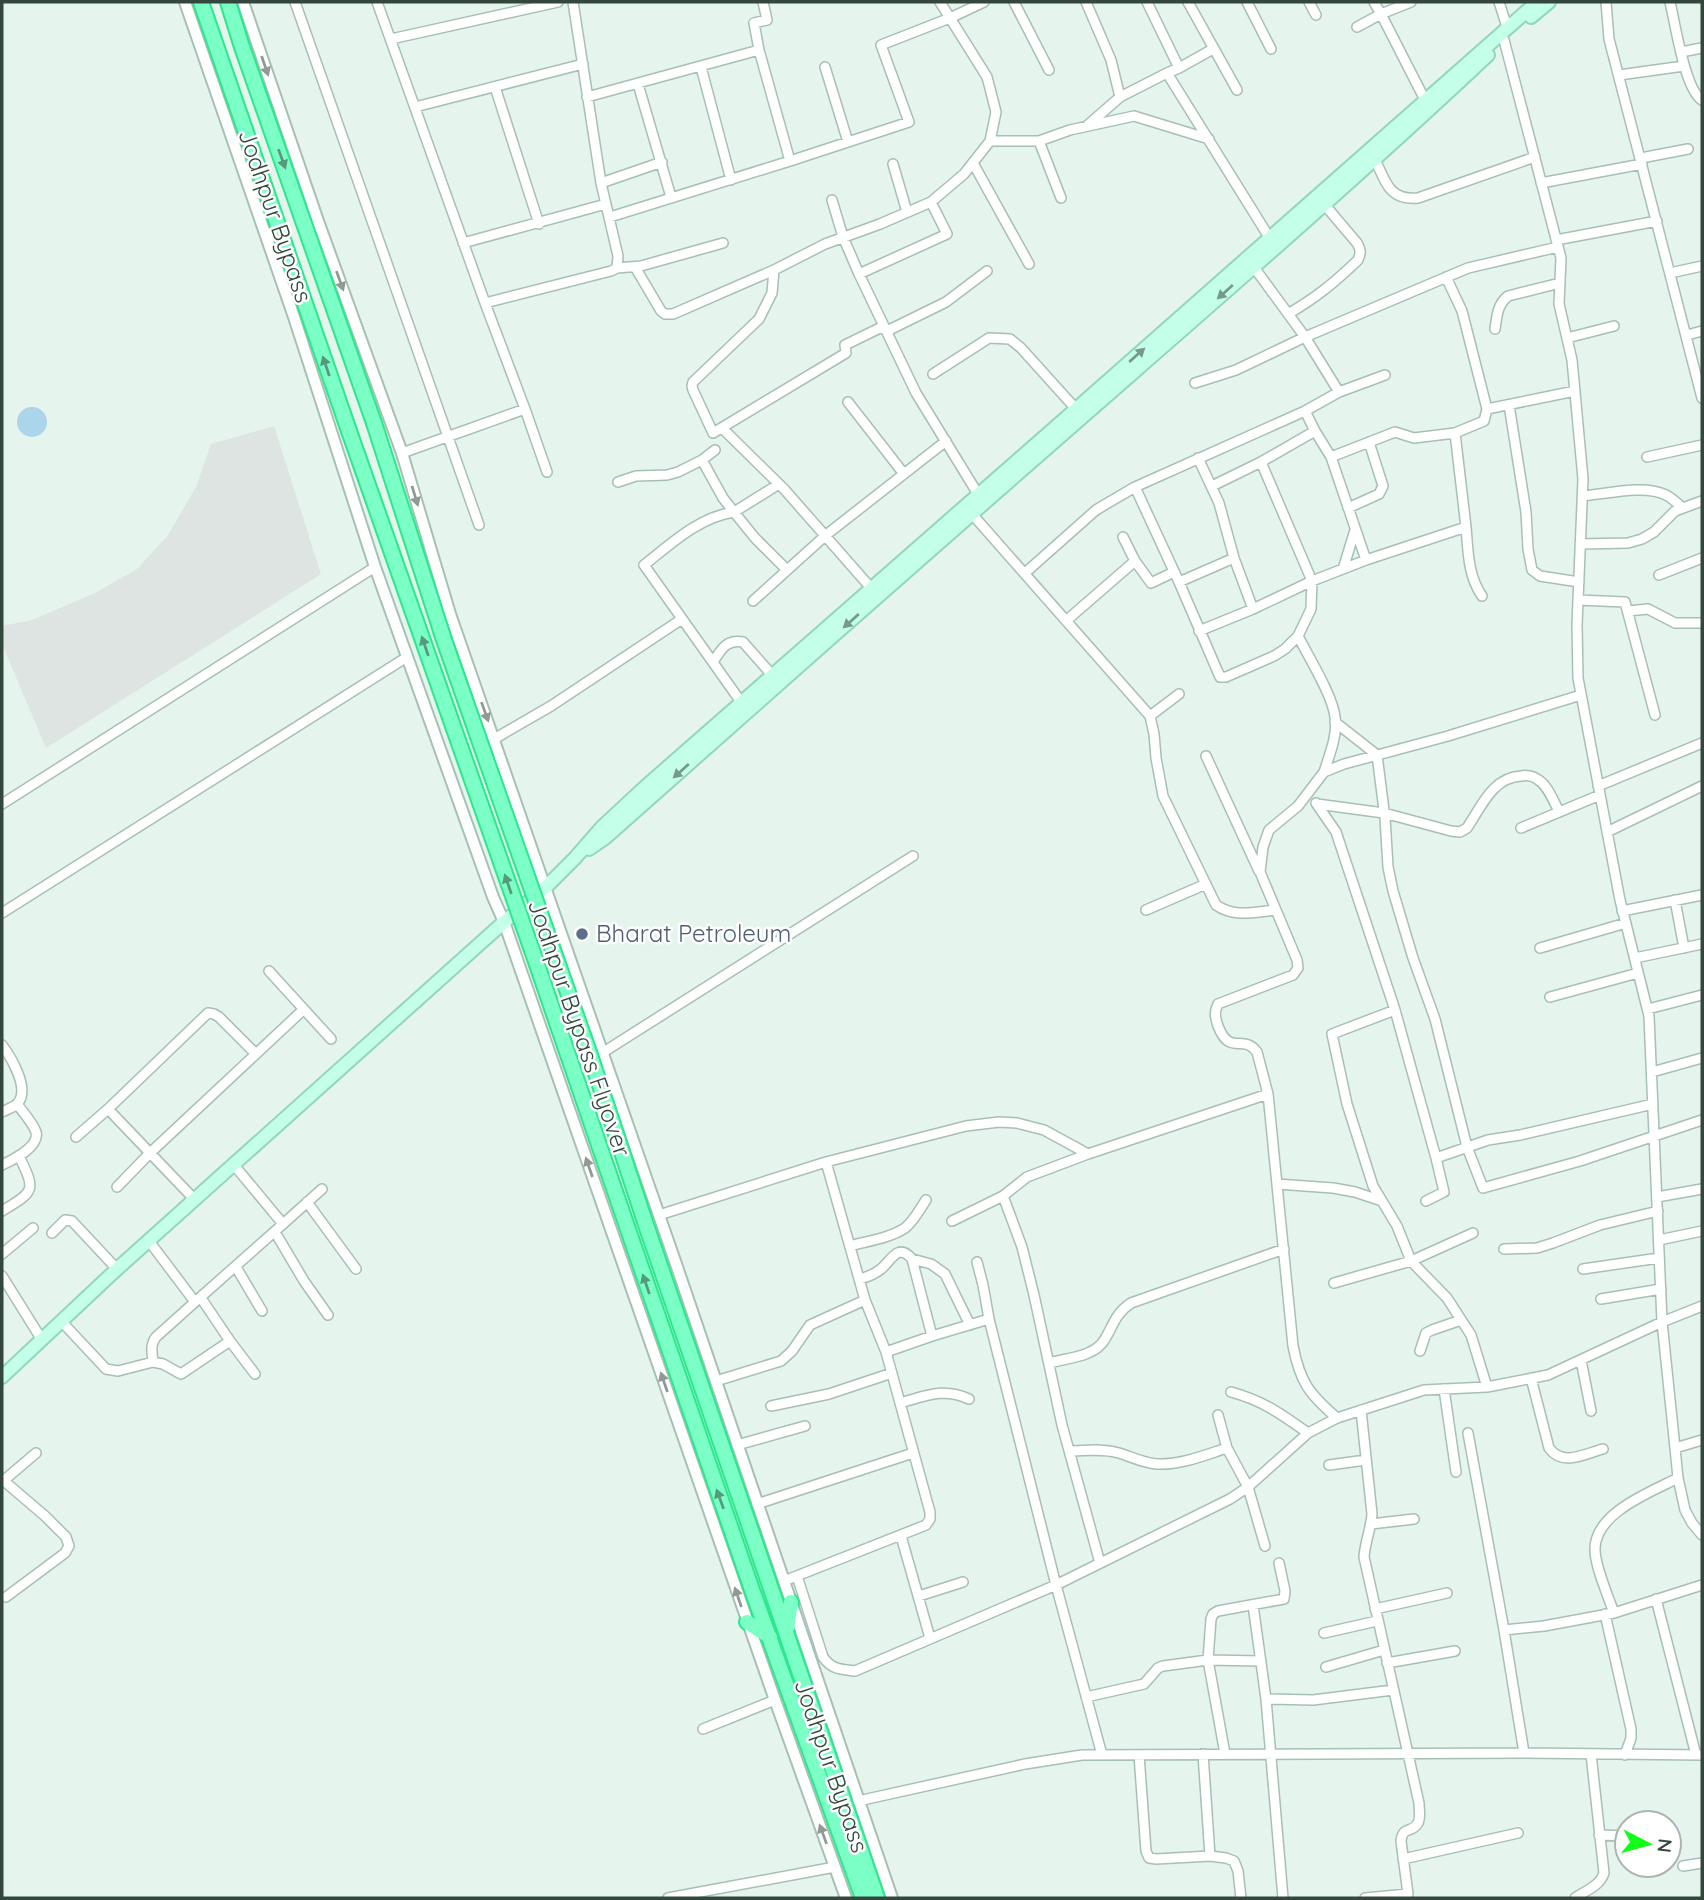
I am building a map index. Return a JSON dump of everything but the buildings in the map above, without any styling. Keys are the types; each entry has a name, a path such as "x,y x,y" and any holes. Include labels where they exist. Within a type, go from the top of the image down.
{"highway":[{"name":"Jodhpur Bypass","path":"201,2 349,431"},
{"name":"Jodhpur Bypass","path":"228,2 374,423"},
{"name":"Jodhpur Bypass Flyover","path":"374,423 443,640 590,1055 786,1633"},
{"name":"Jodhpur Bypass Flyover","path":"349,431 524,927 714,1483 770,1637"},
{"path":"786,1633 791,1602"},
{"path":"747,1622 770,1637"},
{"name":"Jodhpur Bypass","path":"786,1633 877,1898"},
{"name":"Jodhpur Bypass","path":"770,1637 863,1898"}],"main road":[{"path":"2,1377 117,1269 545,888 602,827 741,702 871,588 981,499 1254,267 1375,159 1536,2"},
{"path":"575,858 605,838 972,514 981,499 1076,409 1269,237 1425,100 1549,2"}],"street":[{"path":"185,2 294,317 375,566 504,922 747,1622 846,1898"},
{"path":"243,2 402,453 450,614 892,1898"},
{"path":"295,2 479,525"},
{"path":"377,2 547,472"},
{"path":"391,39 558,2"},
{"path":"573,2 601,183 618,256 617,268"},
{"path":"763,2 767,20 754,23 790,161"},
{"path":"635,267 661,311 669,314 774,270 825,244 931,202 964,174 990,141 996,111 987,77 940,2"},
{"path":"610,217 909,122 881,44 984,2"},
{"path":"1014,2 1048,70"},
{"path":"1086,2 1111,60 1119,97"},
{"path":"1147,2 1179,68"},
{"path":"1188,2 1237,90"},
{"path":"1247,2 1271,49"},
{"path":"1309,2 1316,15"},
{"path":"1374,2 1425,100"},
{"path":"1357,27 1411,2"},
{"path":"1499,2 1561,258 1559,304 1573,360 1583,479 1578,678 1622,911 1648,1009 1662,1322 1678,1478 1685,1510 1702,1535"},
{"path":"1606,2 1609,39 1702,393"},
{"path":"1670,2 1684,66 1695,93 1702,100"},
{"path":"1681,52 1702,48"},
{"path":"1087,127 1119,97 1213,49"},
{"path":"587,97 759,50"},
{"path":"415,107 583,64"},
{"path":"701,66 731,180"},
{"path":"1619,75 1684,66"},
{"path":"825,67 848,142"},
{"path":"1167,73 1269,237"},
{"path":"638,84 671,197"},
{"path":"495,87 538,224"},
{"path":"990,141 1039,141 1135,116 1209,139"},
{"path":"1039,141 1061,198"},
{"path":"1541,183 1688,149"},
{"path":"1375,159 1391,191 1409,199 1535,157"},
{"path":"601,183 662,162"},
{"path":"973,163 1029,264"},
{"path":"893,164 907,212"},
{"path":"832,201 843,237 859,274 916,393 981,499"},
{"path":"859,274 947,234 931,202"},
{"path":"463,243 606,204"},
{"path":"1288,314 1331,286 1360,255 1361,249 1357,243 1324,204"},
{"path":"1195,383 1236,370 1305,337 1468,268 1657,221"},
{"path":"485,303 723,243"},
{"path":"1254,267 1305,337 1339,392"},
{"path":"1670,273 1702,267"},
{"path":"774,270 772,293 759,319 693,382 692,386 713,433 846,353 845,345 946,302 986,271"},
{"path":"1331,457 1395,432 1414,438 1455,433 1484,421 1487,417 1462,311 1446,277"},
{"path":"1495,329 1498,309 1508,296 1560,283"},
{"path":"1567,338 1614,326"},
{"path":"1687,335 1702,331"},
{"path":"933,374 989,338 1010,339 1076,409"},
{"path":"1025,573 1096,510 1135,487 1305,411 1339,392 1385,375"},
{"path":"1487,409 1575,391"},
{"path":"848,402 904,474"},
{"path":"1509,405 1532,570 1540,576 1579,582"},
{"path":"402,453 525,409"},
{"path":"1305,411 1331,457 1366,560"},
{"path":"722,428 779,484 871,588"},
{"path":"1212,486 1315,431"},
{"path":"1455,433 1471,574 1482,596"},
{"path":"753,601 825,535 946,441"},
{"path":"1348,508 1382,491 1383,486 1369,442"},
{"path":"1647,457 1702,445"},
{"path":"618,482 636,476 678,472 715,450"},
{"path":"1198,458 1219,503 1234,558 1253,609"},
{"path":"702,460 723,498 755,538 787,570"},
{"path":"1135,487 1220,677 1226,677 1285,649 1298,636 1311,609 1312,581 1261,462"},
{"path":"741,702 644,565 694,527 713,517 734,512 779,484"},
{"path":"1583,496 1655,491 1666,495 1683,508"},
{"path":"1580,544 1628,543 1642,539 1654,532 1675,512 1702,501"},
{"path":"972,514 1150,716 1163,796 1216,905 1233,914 1276,910"},
{"path":"1199,631 1312,581 1466,527"},
{"path":"1343,569 1356,530"},
{"path":"1123,537 1135,561 1151,583 1174,572"},
{"path":"1179,582 1234,558"},
{"path":"1659,575 1702,558"},
{"path":"1067,620 1135,561"},
{"path":"1692,562 1702,566"},
{"path":"2,804 375,566"},
{"path":"1578,600 1626,602 1655,715"},
{"path":"1628,611 1648,610 1675,623 1702,623"},
{"path":"494,739 551,706 682,619"},
{"path":"1260,872 1263,847 1269,830 1309,794 1324,772 1331,750 1336,718 1330,699 1298,636"},
{"path":"713,662 728,643 743,642 772,675"},
{"path":"2,913 407,657"},
{"path":"1150,716 1179,694"},
{"path":"1324,772 1581,695"},
{"path":"1335,722 1377,755 1388,867 1393,891 1435,1019 1467,1147 1483,1188 1580,1161 1702,1120"},
{"path":"1521,828 1702,743"},
{"path":"1206,756 1297,960 1298,968 1293,975 1219,1004 1215,1014 1223,1039 1229,1043 1247,1044 1255,1049 1268,1094 1297,1368 1305,1385 1337,1418"},
{"path":"1317,804 1384,813 1460,832 1467,828 1494,788 1504,779 1525,775 1536,778 1545,786 1559,811"},
{"path":"1607,832 1702,786"},
{"path":"1309,794 1336,832 1395,1010 1444,1192 1426,1201"},
{"path":"602,1052 912,856"},
{"path":"1146,910 1206,884"},
{"path":"1622,911 1702,895"},
{"path":"1675,900 1684,948"},
{"path":"1540,948 1626,923"},
{"path":"1635,958 1702,944"},
{"path":"269,971 331,1039"},
{"path":"1550,997 1638,973"},
{"path":"1648,1009 1702,995"},
{"path":"117,1187 303,1010"},
{"path":"1395,1010 1332,1034 1347,1104 1373,1186 1396,1226 1410,1261 1447,1298 1471,1335 1487,1387"},
{"path":"76,1137 208,1013 219,1017 256,1054"},
{"path":"2,1045 14,1063 22,1089 17,1104 2,1112"},
{"path":"1652,1072 1702,1058"},
{"path":"952,1220 1003,1196 1027,1177 1268,1094"},
{"path":"2,1165 19,1156 33,1145 36,1139 36,1132 17,1104"},
{"path":"1436,1158 1488,1140 1653,1104"},
{"path":"108,1109 195,1200"},
{"path":"659,1215 826,1163 966,1126 1017,1122 1044,1130 1088,1154"},
{"path":"2,1211 23,1198 31,1187 19,1156"},
{"path":"783,1581 901,1536 926,1525 930,1519 886,1352 865,1300 826,1163"},
{"path":"234,1165 283,1224"},
{"path":"1277,1184 1333,1188 1383,1201"},
{"path":"153,1362 151,1349 156,1336 322,1189"},
{"path":"1657,1196 1702,1189"},
{"path":"1003,1196 1022,1247 1062,1425 1100,1563"},
{"path":"850,1246 905,1228 926,1200"},
{"path":"307,1202 356,1269"},
{"path":"1504,1250 1537,1248 1607,1223 1658,1211"},
{"path":"52,1233 65,1220 72,1221 117,1269"},
{"path":"2,1254 33,1228"},
{"path":"1659,1240 1702,1231"},
{"path":"275,1232 307,1288 328,1315"},
{"path":"1334,1283 1410,1261 1473,1233"},
{"path":"149,1241 255,1374"},
{"path":"1049,1363 1095,1350 1104,1342 1114,1319 1131,1303 1284,1249"},
{"path":"860,1279 882,1269 899,1252 931,1264 945,1274 970,1325"},
{"path":"1583,1269 1660,1258"},
{"path":"912,1259 932,1336"},
{"path":"976,1262 1056,1586 1102,1755"},
{"path":"236,1267 262,1311"},
{"path":"2,1276 42,1340"},
{"path":"1601,1299 1661,1289"},
{"path":"716,1381 782,1361 810,1325 865,1300"},
{"path":"797,1576 823,1657 829,1666 855,1671 1056,1586 1230,1499 1248,1487 1308,1433 1337,1418 1423,1390 1487,1387 1548,1375 1702,1306"},
{"path":"886,1352 989,1319"},
{"path":"1420,1350 1426,1334 1461,1320"},
{"path":"62,1322 106,1369 118,1371 153,1362 185,1373 230,1341"},
{"path":"1581,1360 1591,1411"},
{"path":"771,1406 829,1394 892,1373"},
{"path":"1531,1378 1549,1448 1555,1456 1564,1459 1603,1449"},
{"path":"1444,1389 1456,1472"},
{"path":"900,1403 941,1392 956,1393 969,1399"},
{"path":"1231,1392 1273,1408 1308,1433"},
{"path":"1361,1410 1373,1514 1364,1557 1419,1803 1418,1824 1402,1834 1403,1859 1413,1896 1365,1898"},
{"path":"1218,1415 1227,1448 1248,1487 1265,1546"},
{"path":"737,1445 805,1426"},
{"path":"1468,1433 1524,1753"},
{"path":"1675,1448 1702,1440"},
{"path":"1069,1451 1103,1450 1156,1464 1169,1464 1227,1448"},
{"path":"757,1504 913,1452"},
{"path":"6,1597 65,1553 69,1546 66,1537 45,1516 3,1482 36,1453"},
{"path":"1329,1465 1366,1460"},
{"path":"1625,1755 1630,1729 1595,1547 1598,1535 1609,1518 1619,1509 1678,1478"},
{"path":"1371,1524 1414,1519"},
{"path":"901,1536 930,1638"},
{"path":"1225,1754 1208,1660 1211,1619 1218,1611 1284,1599 1279,1563"},
{"path":"919,1596 963,1582"},
{"path":"1504,1630 1610,1614 1702,1585"},
{"path":"1375,1609 1447,1593"},
{"path":"858,1801 1024,1764 1074,1756 1408,1753 1699,1755 1656,1600"},
{"path":"1252,1605 1261,1661 1283,1898"},
{"path":"1324,1633 1377,1620"},
{"path":"1326,1667 1384,1650"},
{"path":"1387,1663 1455,1651"},
{"path":"1087,1697 1144,1684 1160,1667 1189,1661 1261,1661"},
{"path":"1265,1699 1313,1700 1394,1690"},
{"path":"703,1729 775,1700"},
{"path":"1575,1898 1603,1878 1591,1754"},
{"path":"1139,1755 1146,1852 1149,1858 1210,1856 1234,1861 1241,1898"},
{"path":"1203,1755 1210,1856"},
{"path":"1403,1859 1518,1833"},
{"path":"1599,1835 1613,1836"},
{"path":"1683,1867 1702,1863"},
{"path":"669,1898 835,1867"}],"shaded area":[{"path":"32,407 42,412 47,422 42,432 32,437 22,432 17,422 22,412"},
{"path":"274,426 321,574 46,748 2,644 2,626 32,620 95,593 137,569 168,535 196,487 211,444"}],"place":[{"name":"Bharat Petroleum","path":"582,934"}]}
